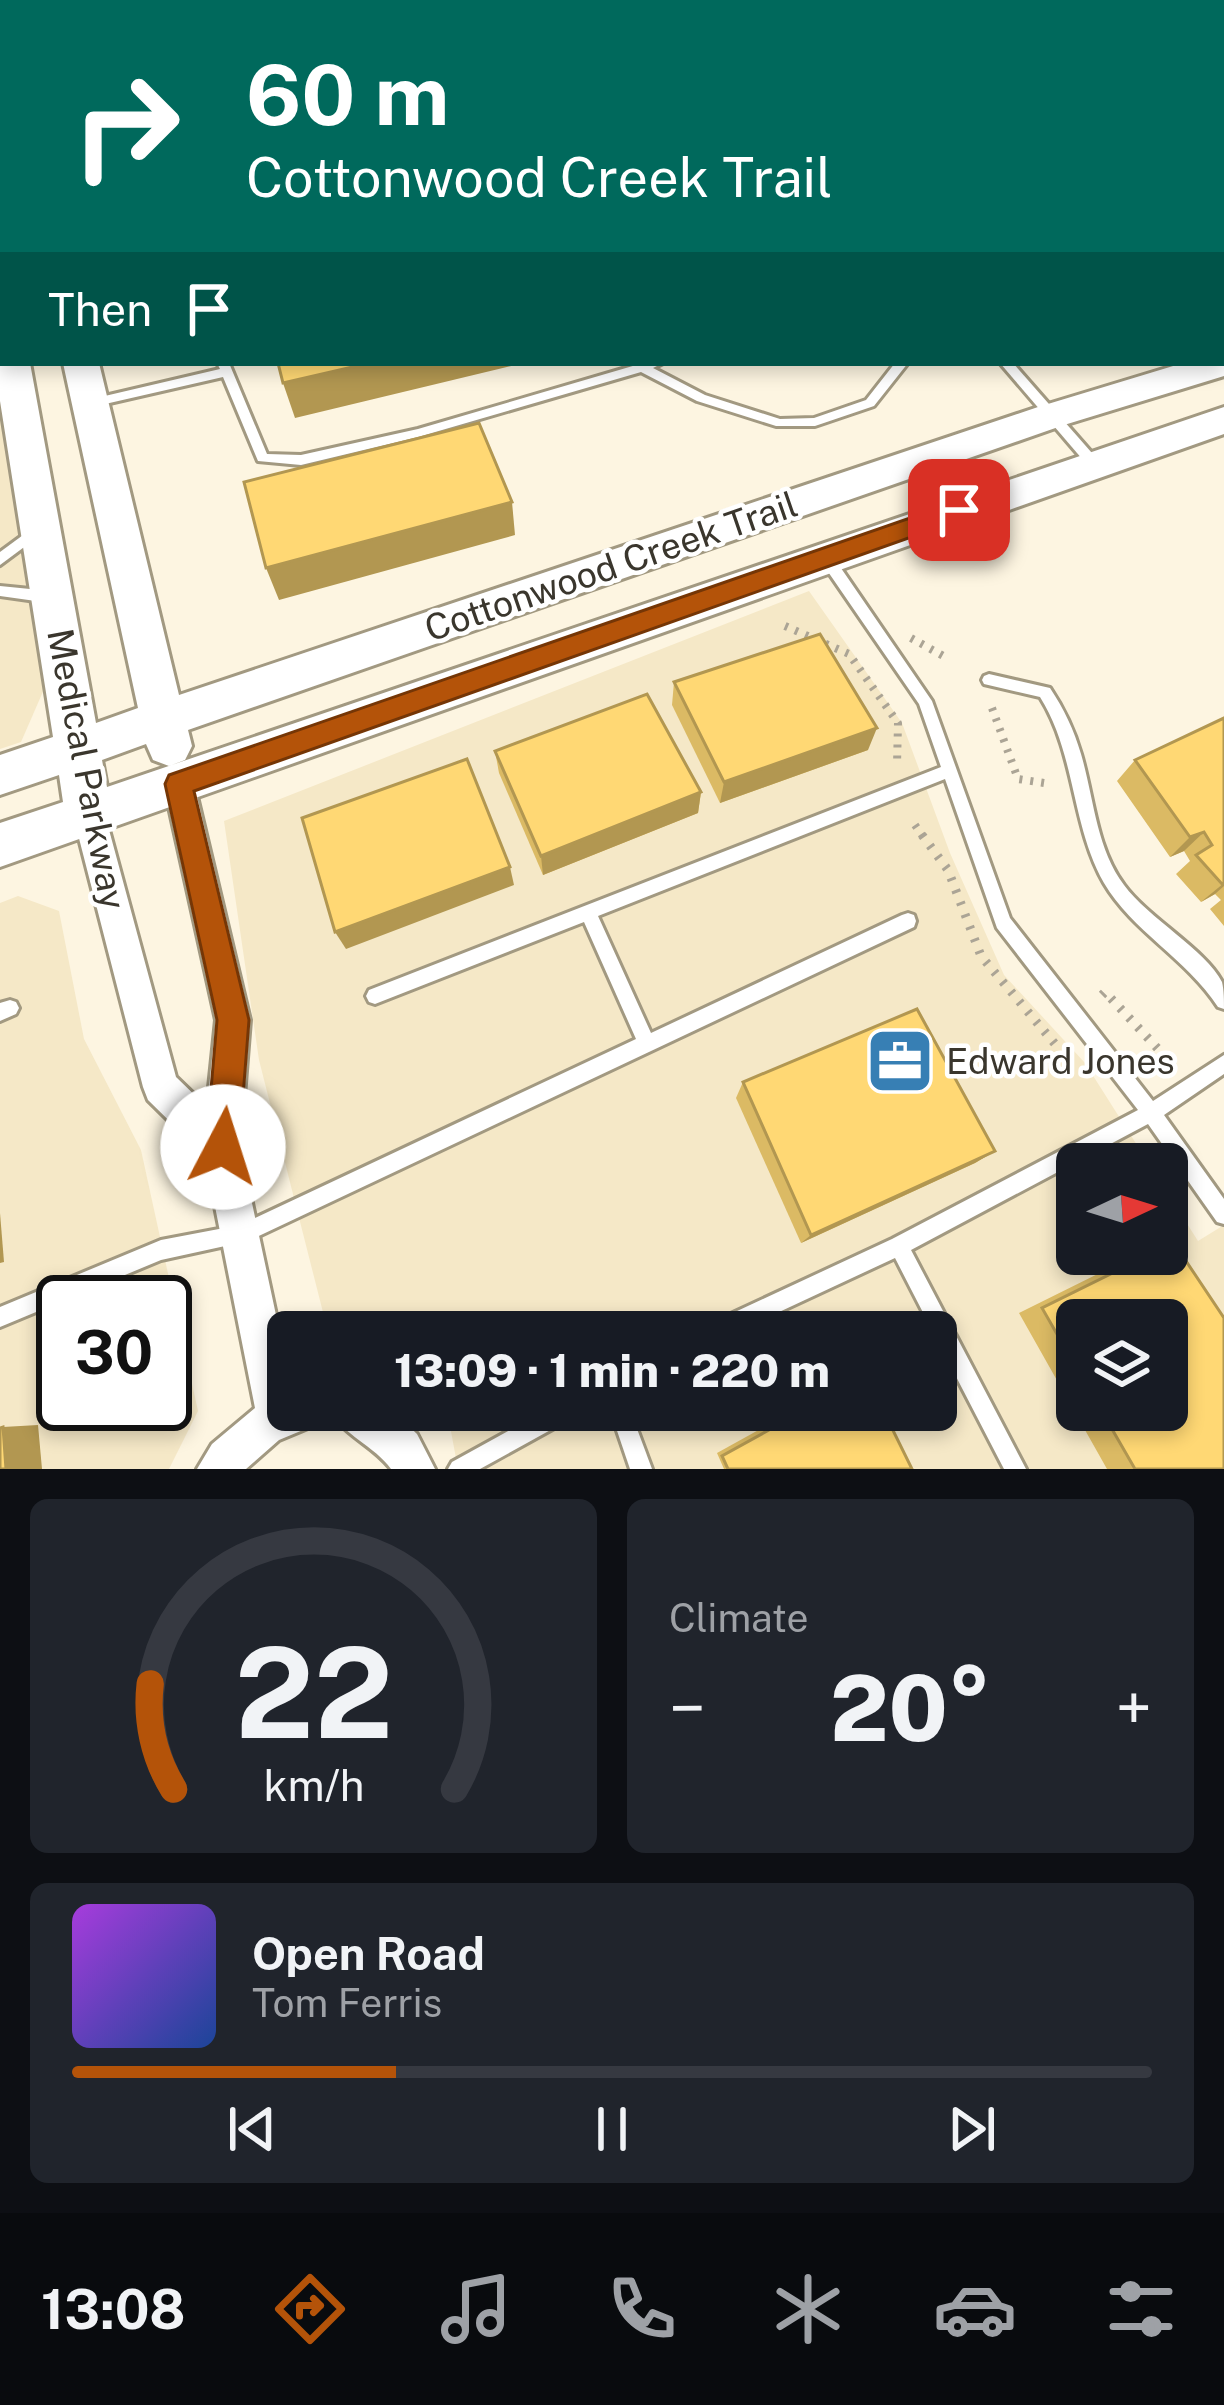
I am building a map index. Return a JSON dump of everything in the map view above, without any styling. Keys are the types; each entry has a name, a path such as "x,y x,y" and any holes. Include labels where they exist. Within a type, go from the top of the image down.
{"street":[{"name":"Medical Parkway","path":"14,366 89,815 161,1087 223,1147"},
{"path":"81,366 233,1020 223,1147 267,1333"},
{"name":"Cottonwood Creek Trail","path":"0,775 1051,416 1214,366"},
{"name":"Cottonwood Creek Trail","path":"0,845 1224,420"},
{"path":"218,1469 245,1438 267,1425"},
{"path":"386,1431 414,1469"}],"lane":[{"path":"89,404 224,368 263,458 301,460 651,366 701,398 780,423 815,422 870,403 900,366"},
{"path":"1009,366 1094,464"},
{"path":"0,560 41,526"},
{"path":"825,556 925,701 1004,922 1224,1215"},
{"path":"0,591 53,598"},
{"path":"989,680 1045,692 1066,718 1080,796 1107,873 1122,897 1208,972 1224,1001"},
{"path":"375,996 950,770"},
{"path":"588,912 646,1043"},
{"path":"0,1318 161,1250 241,1234 908,921"},
{"path":"759,1311 899,1246 1151,1113 1224,1064"},
{"path":"899,1246 1015,1469"},
{"path":"459,1469 529,1431"},
{"path":"627,1431 641,1469"}],"path":[{"path":"784,626 849,654 898,723 897,765"},
{"path":"992,708 1018,779 1044,784"},
{"path":"1102,995 1105,992 1160,1051"}],"shaded area":[{"path":"0,395 45,687 21,742 0,749"},
{"path":"809,591 902,723 950,853 1004,975 1085,1063 1136,1143 1056,1143 1056,1275 1188,1275 1188,1225 1198,1241 1224,1225 1224,1469 458,1469 451,1431 957,1431 957,1311 323,1311 259,1060 224,821"},
{"path":"18,896 59,911 84,1039 141,1150 168,1275 36,1275 36,1431 188,1431 169,1469 0,1469 0,903"},
{"path":"192,1384 198,1411 192,1423"}],"building":[{"path":"279,366 357,366 283,383"},
{"path":"479,423 512,502 266,568 244,482"},
{"path":"820,634 877,728 724,782 674,682"},
{"path":"647,694 701,792 541,856 495,751"},
{"path":"1224,718 1222,884 1196,855 1212,845 1204,832 1190,837 1135,760"},
{"path":"467,759 510,867 335,932 302,818"},
{"path":"917,1009 995,1151 811,1235 743,1082"},
{"path":"1188,1264 1224,1318 1224,1469 1135,1469 1113,1431 1188,1431 1188,1299 1060,1299 1109,1275 1188,1275"},
{"path":"1056,1301 1056,1332 1042,1308"},
{"path":"0,1428 6,1469 0,1469"},
{"path":"767,1431 893,1431 912,1469 728,1469 722,1456"}],"place":[{"name":"Edward Jones","path":"900,1061"}],"route":[{"path":"223,1147 233,1020 179,784 959,510"}]}
